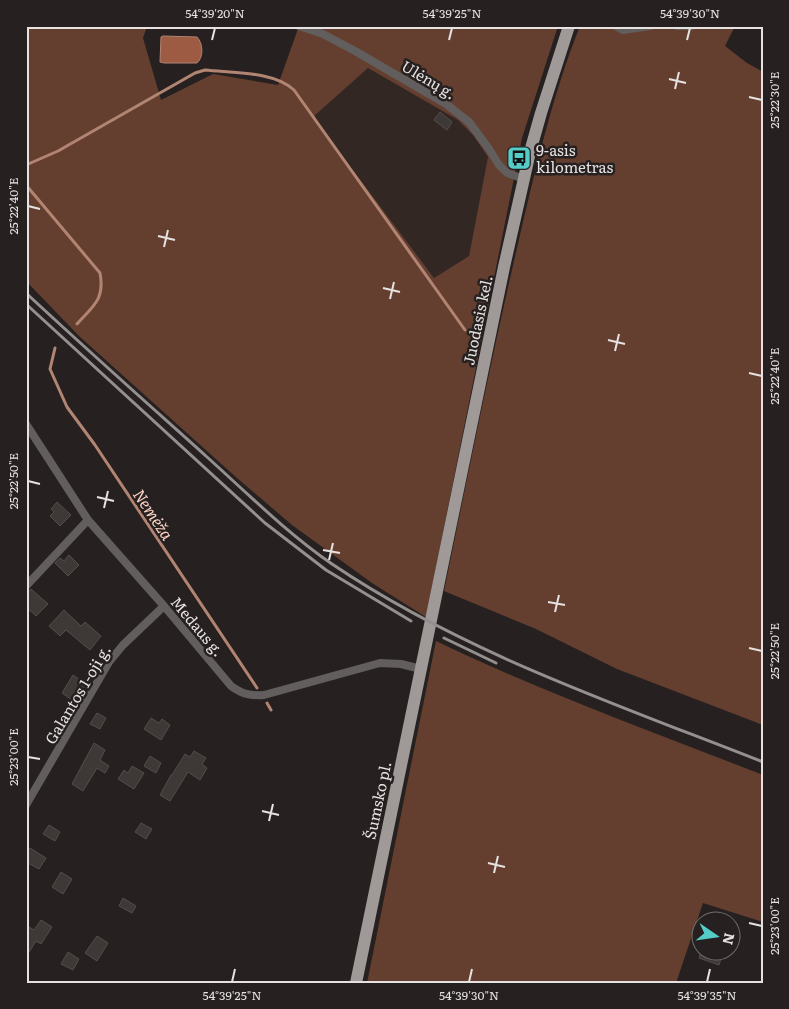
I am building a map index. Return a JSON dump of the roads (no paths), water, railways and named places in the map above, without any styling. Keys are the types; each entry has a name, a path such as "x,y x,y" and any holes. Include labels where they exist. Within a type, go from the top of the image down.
{"main road":[{"name":"Juodasis kel.","path":"431,624 524,179 541,113 569,26"},
{"name":"Šumsko pl.","path":"356,983 431,624"}],"street":[{"name":"Ulėnų g.","path":"299,26 323,34 446,104 469,122 507,173 524,179"},
{"path":"616,26 623,30 650,26"},
{"path":"677,26 692,26"},
{"name":"Medaus g.","path":"26,424 88,520 231,686 241,694 264,695 380,663 402,664 421,669"},
{"path":"26,586 88,520"},
{"name":"Galantos 1-oji g.","path":"26,805 109,662 123,645 164,606"}],"waterway":[{"path":"26,165 58,151 195,73 205,70 252,74 275,79 294,90 465,330"},
{"name":"Nemėža","path":"26,185 100,273 101,290 99,296 93,307 77,324"},
{"name":"Nemėža","path":"55,348 50,369 67,407 95,445 257,688"},
{"name":"Nemėža","path":"267,703 271,710"}],"railway":[{"path":"26,293 299,539 332,564 382,596 434,624 542,675 763,762"},
{"path":"26,304 265,523 326,570 411,621"},
{"path":"444,638 496,663"}],"place":[{"name":"9-asis kilometras","path":"519,158"}]}
